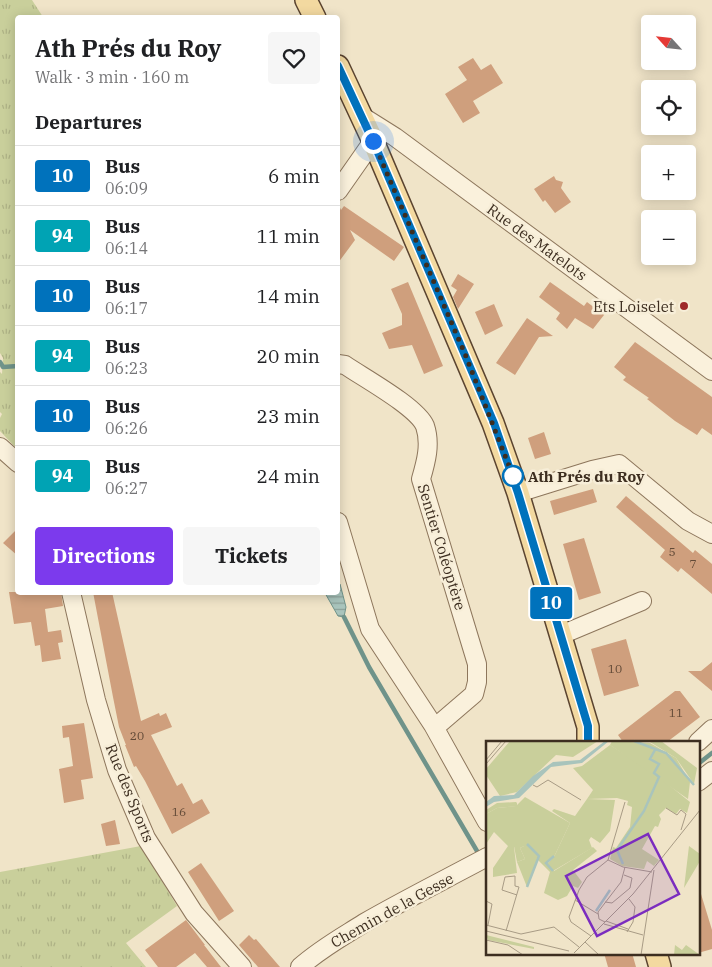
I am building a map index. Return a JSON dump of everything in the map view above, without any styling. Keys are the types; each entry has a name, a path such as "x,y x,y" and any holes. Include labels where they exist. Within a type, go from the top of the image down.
{"main road":[{"path":"306,0 314,15"},
{"path":"340,70 373,141 494,423 518,493 588,726 588,741"},
{"path":"656,954 660,967"}],"street":[{"name":"Rue des Matelots","path":"360,115 395,138 712,371"},
{"path":"340,188 373,141"},
{"name":"Sentier Coléoptère","path":"340,364 345,365 415,412 424,425 427,439 427,458 421,479 477,664 478,682 474,694 439,724 433,725"},
{"path":"0,447 15,460"},
{"path":"518,493 592,470 619,464 688,521 712,534"},
{"path":"340,529 370,628 433,725 486,820"},
{"name":"Rue des Sports","path":"72,595 96,700 118,770 146,838 194,913 242,967"},
{"path":"561,636 642,600"},
{"path":"699,741 712,729"},
{"path":"700,780 712,771"},
{"name":"Chemin de la Gesse","path":"300,967 333,942 393,907 486,858"}],"green space":[{"path":"0,0 32,0 42,15 15,15 15,447 0,431 0,418 2,414 0,412 0,372 2,374 3,358 0,353"},
{"path":"141,846 177,906 126,943 146,967 0,967 0,872"}],"water":[{"path":"340,584 346,607 344,617 338,616 326,595 340,595"}],"building":[{"path":"473,58 481,70 491,64 503,83 473,101 480,113 463,123 445,94 467,80 458,67"},
{"path":"554,176 556,180 563,182 561,188 571,202 555,213 545,200 543,202 534,189"},
{"path":"344,206 404,247 394,261 350,230 355,240 340,260 340,208 341,210"},
{"path":"458,274 474,284 458,309 453,297 457,290 451,286"},
{"path":"408,282 443,366 424,374 412,345 389,349 382,333 402,325 402,314 391,289"},
{"path":"550,282 584,306 587,302 604,315 593,329 575,318 567,329 556,319 560,313 539,297"},
{"path":"494,304 503,326 485,335 475,312"},
{"path":"527,318 553,336 539,337 515,375 496,363"},
{"path":"635,342 712,397 712,435 702,428 697,435 675,421 647,399 649,398 623,380 626,377 614,367"},
{"path":"544,432 551,454 535,459 528,438"},
{"path":"593,489 597,502 554,515 550,501"},
{"path":"626,496 693,553 695,550 712,564 712,594 681,568 678,572 660,557 665,550 616,507"},
{"path":"15,531 15,553 3,543"},
{"path":"584,538 601,593 579,600 563,544"},
{"path":"9,592 15,592 15,595 61,595 63,606 45,609 48,632 61,630 63,642 58,643 61,659 42,662 40,645 35,646 31,622 14,624"},
{"path":"94,595 113,595 141,721 159,713 160,716 166,713 172,727 151,735 177,786 182,783 193,804 202,799 210,813 172,834 145,781 136,766 134,767 119,727"},
{"path":"626,639 639,686 604,696 591,649"},
{"path":"712,662 712,691 688,671 701,671"},
{"path":"675,691 680,691 700,717 668,741 622,741 618,735"},
{"path":"84,723 93,778 81,780 84,799 64,803 59,769 73,766 69,737 63,738 62,726"},
{"path":"115,820 120,844 106,846 101,824"},
{"path":"201,863 234,911 219,921 188,872"},
{"path":"700,894 712,930 712,949 700,952"},
{"path":"186,920 221,967 207,967 195,953 176,967 158,967 145,950"},
{"path":"249,935 254,940 256,939 280,967 258,967 239,945"},
{"path":"604,954 632,954 636,967 608,967"}],"waterway":[{"path":"0,362 3,367 15,366"},
{"path":"344,617 369,667 477,851"},
{"path":"700,762 712,753"}],"bus line":[{"name":"10","path":"340,70 373,141 494,423 518,493 588,726 588,741"}],"place":[{"name":"Ets Loiselet","path":"684,306"},
{"name":"Ath Prés du Roy","path":"513,476"}],"route":[{"path":"373,141 494,423 513,476"}]}
